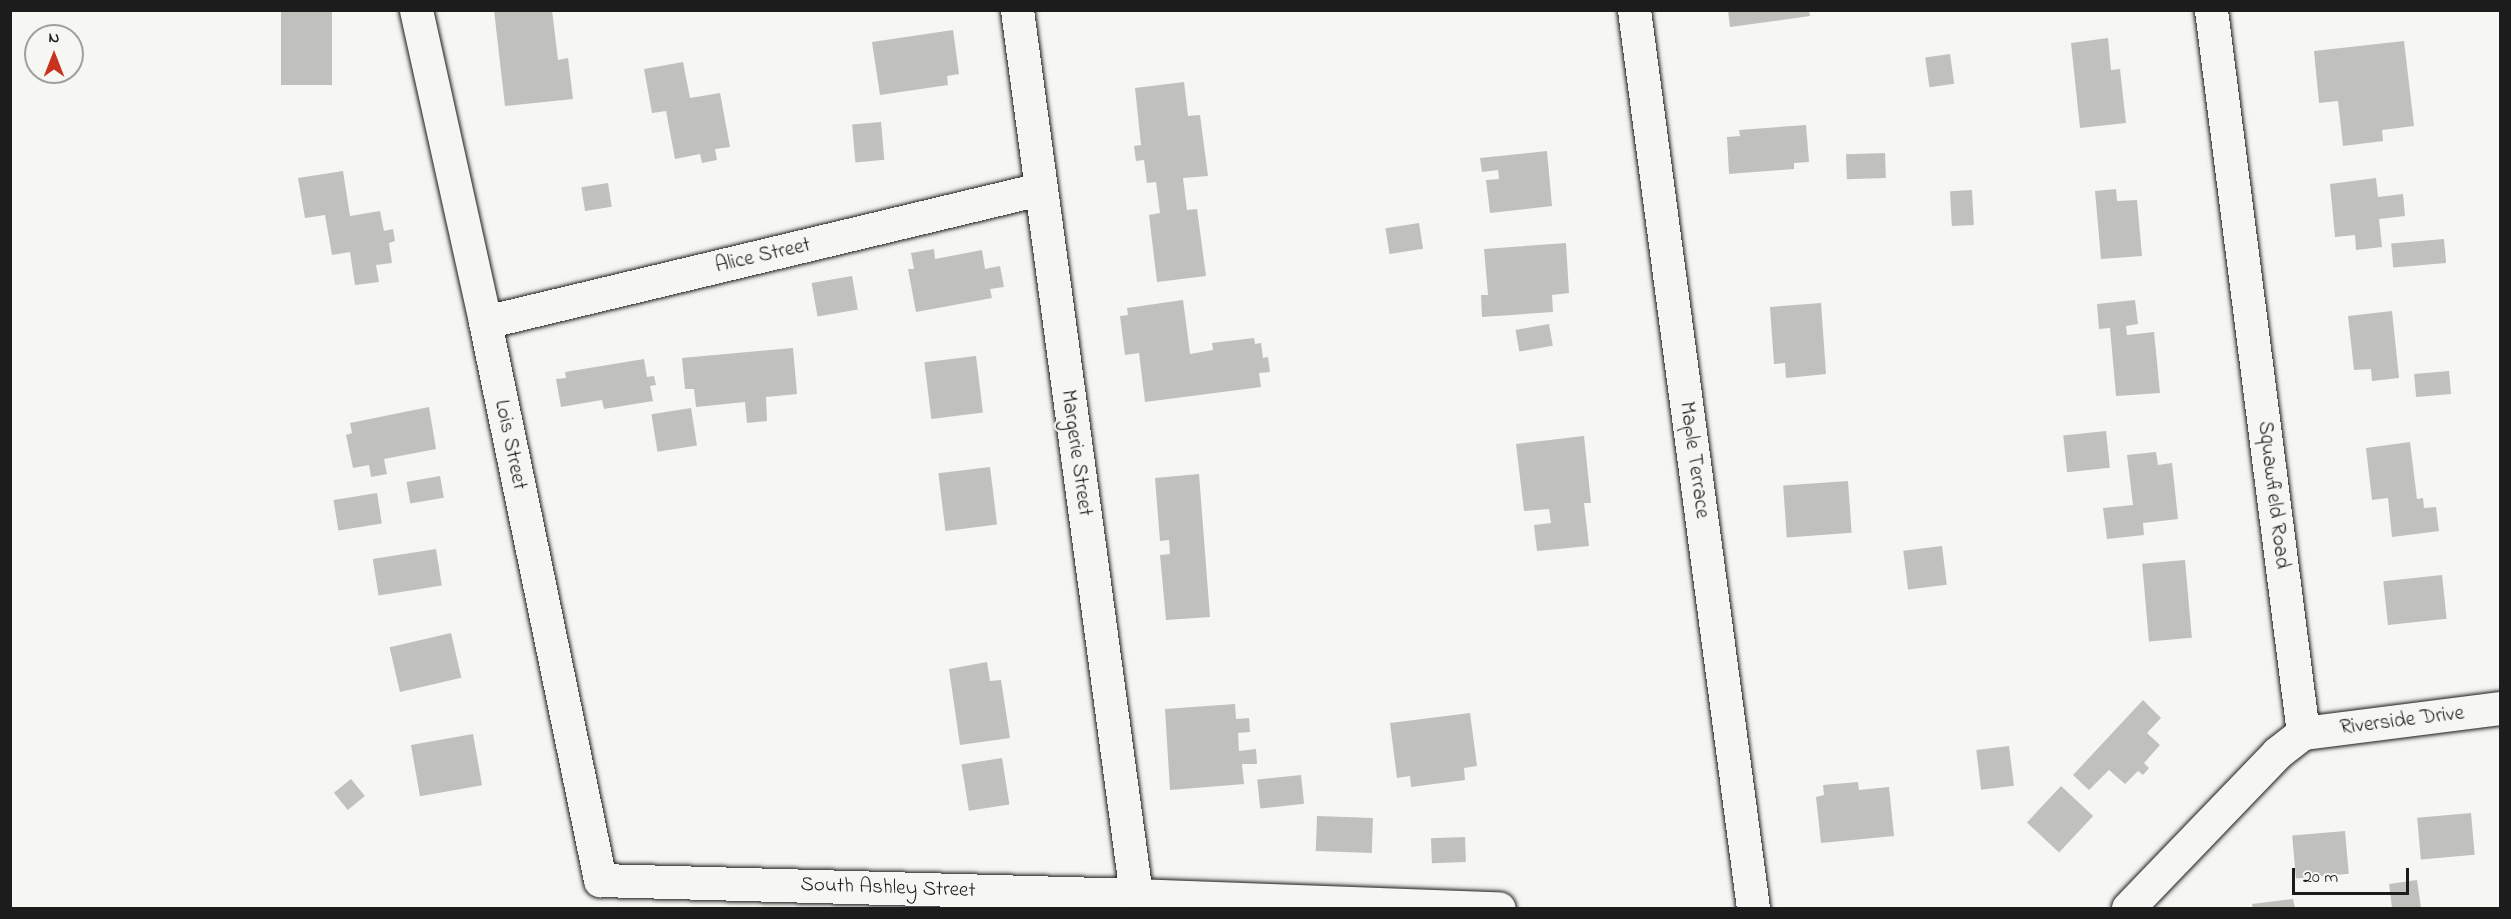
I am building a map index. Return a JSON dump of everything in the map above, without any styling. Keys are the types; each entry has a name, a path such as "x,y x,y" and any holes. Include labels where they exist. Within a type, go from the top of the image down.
{"street":[{"name":"Lois Street","path":"416,10 485,322 600,880"},
{"name":"Margerie Street","path":"1017,10 1136,895"},
{"name":"Maple Terrace","path":"1634,10 1753,909"},
{"name":"Squawfield Road","path":"2211,10 2303,733"},
{"name":"Alice Street","path":"485,322 1040,189"},
{"name":"Riverside Drive","path":"2303,733 2500,708"},
{"path":"2128,909 2277,753 2303,733"},
{"name":"South Ashley Street","path":"600,880 1136,895 1499,909"}],"building":[{"path":"281,10 332,10 332,85 281,85"},
{"path":"494,10 552,10 558,60 568,58 573,99 505,106"},
{"path":"1728,10 1809,10 1810,16 1730,27"},
{"path":"953,30 959,74 947,76 948,85 880,95 872,42"},
{"path":"2108,38 2111,70 2120,69 2126,123 2080,128 2071,43"},
{"path":"2404,41 2414,126 2382,130 2383,141 2343,146 2338,101 2319,103 2314,51"},
{"path":"1950,54 1954,84 1929,87 1925,57"},
{"path":"683,62 690,98 720,93 730,147 715,149 717,160 702,163 700,154 675,159 666,111 652,113 644,69"},
{"path":"1184,82 1188,116 1200,115 1208,176 1183,178 1187,210 1197,209 1206,276 1157,282 1149,215 1160,213 1156,182 1147,183 1144,160 1136,161 1134,146 1141,145 1135,88"},
{"path":"881,122 884,160 855,162 852,125"},
{"path":"1806,125 1809,162 1794,163 1794,169 1729,174 1727,137 1740,136 1739,130"},
{"path":"1547,151 1552,206 1490,213 1486,180 1499,179 1498,170 1482,172 1480,158"},
{"path":"1885,153 1886,178 1847,179 1846,154"},
{"path":"343,171 350,216 380,211 384,231 393,229 395,241 389,243 392,263 376,265 379,282 355,285 350,252 332,255 325,215 305,218 298,178"},
{"path":"2376,178 2378,197 2403,194 2405,216 2379,219 2382,247 2356,250 2355,235 2335,237 2330,184"},
{"path":"608,183 612,207 585,211 581,187"},
{"path":"2116,189 2117,201 2137,200 2142,256 2101,259 2095,191"},
{"path":"1972,190 1974,225 1952,226 1950,191"},
{"path":"1419,223 1423,249 1389,254 1385,228"},
{"path":"2444,239 2446,263 2393,268 2391,244"},
{"path":"1566,243 1569,293 1552,295 1553,312 1482,317 1481,295 1488,295 1484,249"},
{"path":"934,249 935,259 982,250 985,269 1000,266 1004,287 990,289 992,298 916,312 908,269 914,269 911,253"},
{"path":"852,276 858,309 818,317 812,283"},
{"path":"1183,300 1190,354 1213,350 1212,343 1254,338 1255,344 1261,343 1263,358 1268,357 1270,372 1259,373 1261,387 1145,402 1139,353 1125,355 1120,316 1128,315 1127,308"},
{"path":"2135,300 2138,324 2126,326 2127,335 2154,332 2160,393 2116,396 2110,328 2099,329 2097,304"},
{"path":"1821,303 1826,374 1786,378 1785,363 1774,364 1770,307"},
{"path":"2392,311 2399,378 2372,381 2371,369 2354,370 2348,316"},
{"path":"1549,324 1553,346 1519,352 1516,330"},
{"path":"793,348 797,394 766,397 767,421 747,423 745,402 696,407 694,389 685,389 682,358"},
{"path":"976,356 983,413 931,419 924,362"},
{"path":"644,359 647,377 654,376 656,385 650,386 653,401 604,409 602,400 561,407 556,379 566,378 565,372"},
{"path":"2449,371 2451,394 2416,397 2414,374"},
{"path":"429,407 436,449 384,459 387,474 371,477 369,465 353,468 346,435 352,433 350,423"},
{"path":"691,408 697,446 657,452 651,414"},
{"path":"2106,431 2110,468 2067,472 2063,435"},
{"path":"1584,436 1591,503 1584,503 1589,546 1537,551 1534,525 1551,523 1549,509 1524,511 1516,444"},
{"path":"2410,442 2417,499 2423,498 2424,508 2436,507 2439,531 2392,537 2388,498 2372,500 2366,448"},
{"path":"2156,452 2158,465 2172,463 2178,519 2143,523 2144,535 2107,539 2103,508 2133,505 2127,455"},
{"path":"990,467 997,525 945,531 938,473"},
{"path":"1199,474 1210,617 1166,620 1160,555 1170,554 1169,540 1160,541 1155,478"},
{"path":"440,476 444,498 410,504 407,482"},
{"path":"1848,481 1852,533 1787,537 1783,486"},
{"path":"377,493 382,524 338,531 334,500"},
{"path":"1942,546 1947,585 1908,589 1903,551"},
{"path":"436,549 442,586 379,596 373,559"},
{"path":"2185,560 2192,638 2149,641 2142,564"},
{"path":"2442,575 2447,619 2388,625 2383,581"},
{"path":"451,633 461,678 400,692 390,647"},
{"path":"987,662 990,681 1001,680 1010,738 960,745 949,669"},
{"path":"2143,700 2161,718 2147,733 2160,745 2144,763 2149,768 2143,775 2138,771 2125,784 2109,770 2089,790 2073,775"},
{"path":"1235,704 1236,719 1249,718 1250,732 1238,733 1239,751 1256,749 1257,764 1242,764 1244,784 1170,790 1165,709"},
{"path":"1470,713 1477,766 1464,768 1465,780 1411,787 1410,776 1397,778 1390,723"},
{"path":"473,734 482,785 420,796 411,745"},
{"path":"2009,746 2014,786 1981,790 1976,750"},
{"path":"1002,758 1009,804 969,811 962,764"},
{"path":"1301,775 1304,804 1260,808 1257,780"},
{"path":"351,779 365,796 348,810 334,793"},
{"path":"1858,782 1859,790 1889,787 1894,836 1821,843 1816,797 1824,795 1823,785"},
{"path":"2061,786 2093,816 2059,853 2027,823"},
{"path":"2471,813 2475,855 2421,860 2417,818"},
{"path":"1317,816 1373,818 1372,853 1316,851"},
{"path":"2345,831 2349,874 2296,878 2292,836"},
{"path":"1465,837 1466,862 1432,863 1431,838"},
{"path":"2417,880 2421,908 2392,908 2389,884"},
{"path":"2293,899 2295,908 2253,908 2252,904"}]}
